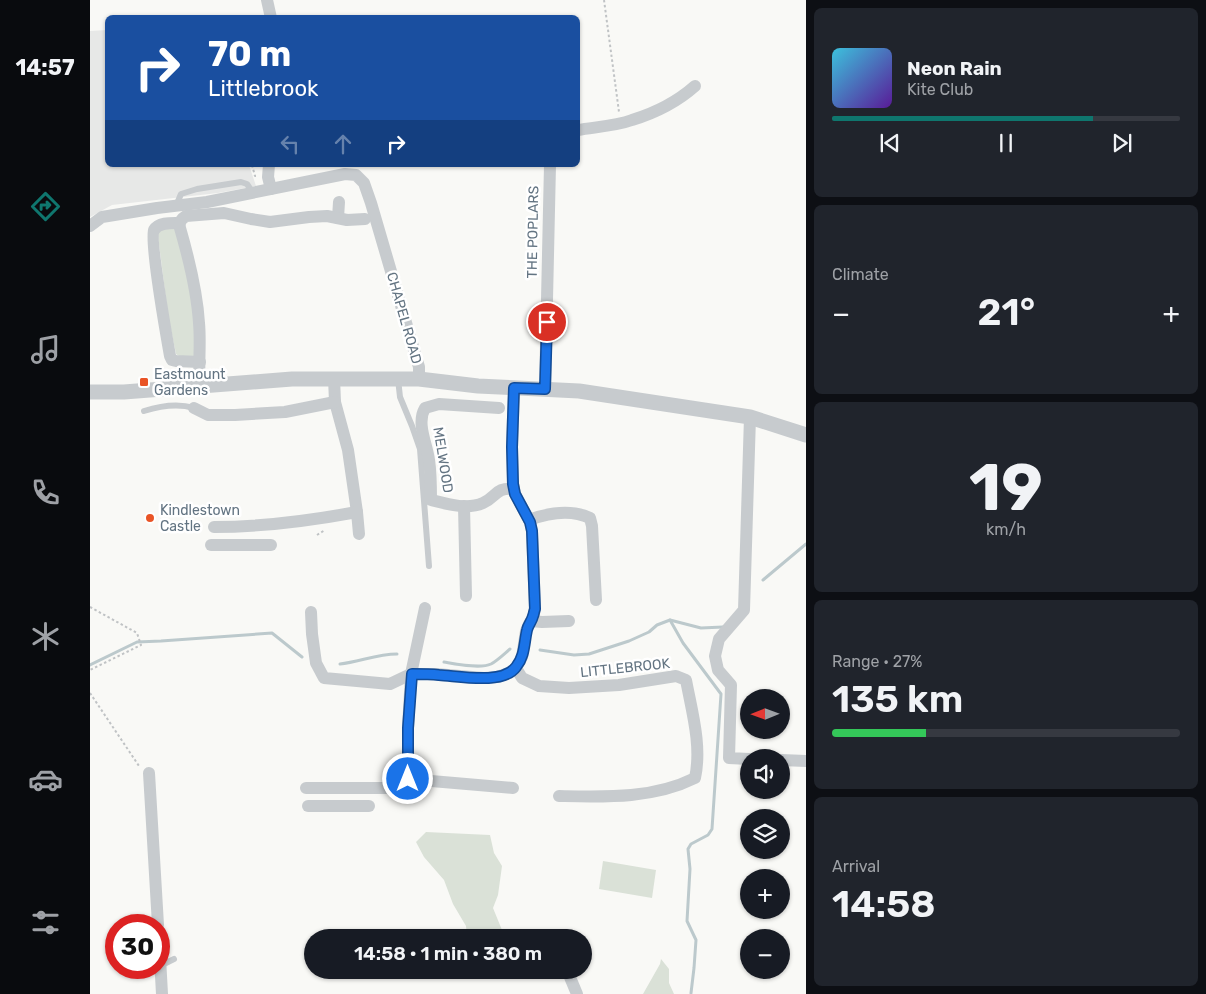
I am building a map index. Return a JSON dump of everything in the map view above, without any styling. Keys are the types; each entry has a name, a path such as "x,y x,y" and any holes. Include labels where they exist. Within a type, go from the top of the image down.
{"street":[{"path":"267,0 270,15"},
{"path":"580,130 631,121 663,108 695,86"},
{"path":"269,167 270,189"},
{"name":"THE POPLARS","path":"545,389 550,167"},
{"name":"CHAPEL ROAD","path":"90,226 102,217 207,202 345,174 356,175 364,183 371,203 419,367 419,378 471,385 580,391 750,417 806,435"},
{"path":"338,202 338,218"},
{"path":"200,362 176,361 172,360 170,356 155,263 152,237 154,230 161,225 179,223 186,216 224,214 270,222 327,216 347,220 365,219"},
{"path":"179,223 191,268 197,303 200,341 200,386"},
{"path":"334,378 335,402 348,450 359,534"},
{"path":"90,392 124,392 292,379 419,378"},
{"path":"311,612 316,663 324,678 390,684 412,674 484,678 497,677 509,673 516,668 522,658 526,631 533,618 535,609 532,531 529,520 514,489 512,473 514,388"},
{"path":"194,408 208,415 260,414 285,412 335,402"},
{"name":"MELWOOD","path":"499,408 439,404 425,408 422,412 422,426 429,458 431,500 455,506 481,504 489,500 496,492 505,488 514,489"},
{"path":"740,759 729,758 731,685 718,670 715,656 719,639 744,610 750,417"},
{"name":"MELWOOD","path":"464,506 466,596"},
{"path":"214,527 254,526 314,520 357,512"},
{"path":"529,520 543,515 566,513 582,514 590,518 596,600"},
{"path":"254,526 254,544"},
{"path":"211,545 271,545"},
{"path":"306,788 400,788 408,779 408,728 412,674 425,608"},
{"path":"531,621 569,621"},
{"name":"LITTLEBROOK","path":"516,668 522,678 540,686 568,688 619,685 676,676 686,680 697,741 698,764 695,778 684,784 656,792 607,797 560,796"},
{"path":"790,760 806,761"},
{"path":"149,773 157,914"},
{"path":"408,779 514,788"},
{"path":"343,788 343,806"},
{"path":"308,806 370,806"},
{"path":"161,979 162,994"},
{"path":"571,979 577,994"}],"lane":[{"path":"398,378 400,397 420,449 428,566"},
{"path":"144,411 156,407 169,406 194,408"},
{"path":"170,961 174,959"}],"path":[{"path":"604,0 619,111"},
{"path":"90,607 137,633 141,645 90,670"},
{"path":"90,694 139,766 149,773"}],"shaded area":[{"path":"105,30 105,167 250,167 256,186 218,193 112,205 90,217 90,31"},
{"path":"177,228 193,298 195,356 179,356 176,354 168,315 158,236 159,230"},
{"path":"426,832 490,835 494,853 502,866 498,895 493,908 502,929 466,929 453,904 444,880 424,857 416,842"},
{"path":"603,861 656,870 652,898 599,889"},
{"path":"661,959 669,969 669,983 674,994 643,994 660,964"}],"waterway":[{"path":"763,580 806,544"},
{"path":"670,620 683,643 721,694 712,829 708,835 691,844 688,849 690,869 687,921 696,940 691,993"},
{"path":"540,650 574,655 589,654 629,641 670,620 701,628 723,627"},
{"path":"90,665 137,642 272,633 302,657"},
{"path":"444,662 481,666 491,664 510,649"},
{"path":"340,664 382,655 397,654"}],"place":[{"name":"Eastmount Gardens","path":"144,382"},
{"name":"Kindlestown Castle","path":"150,518"}],"route":[{"path":"408,779 408,728 412,674 497,677 509,673 516,668 522,658 526,631 533,618 535,609 532,531 530,522 515,494 513,484 514,388 545,389 547,322"}]}
